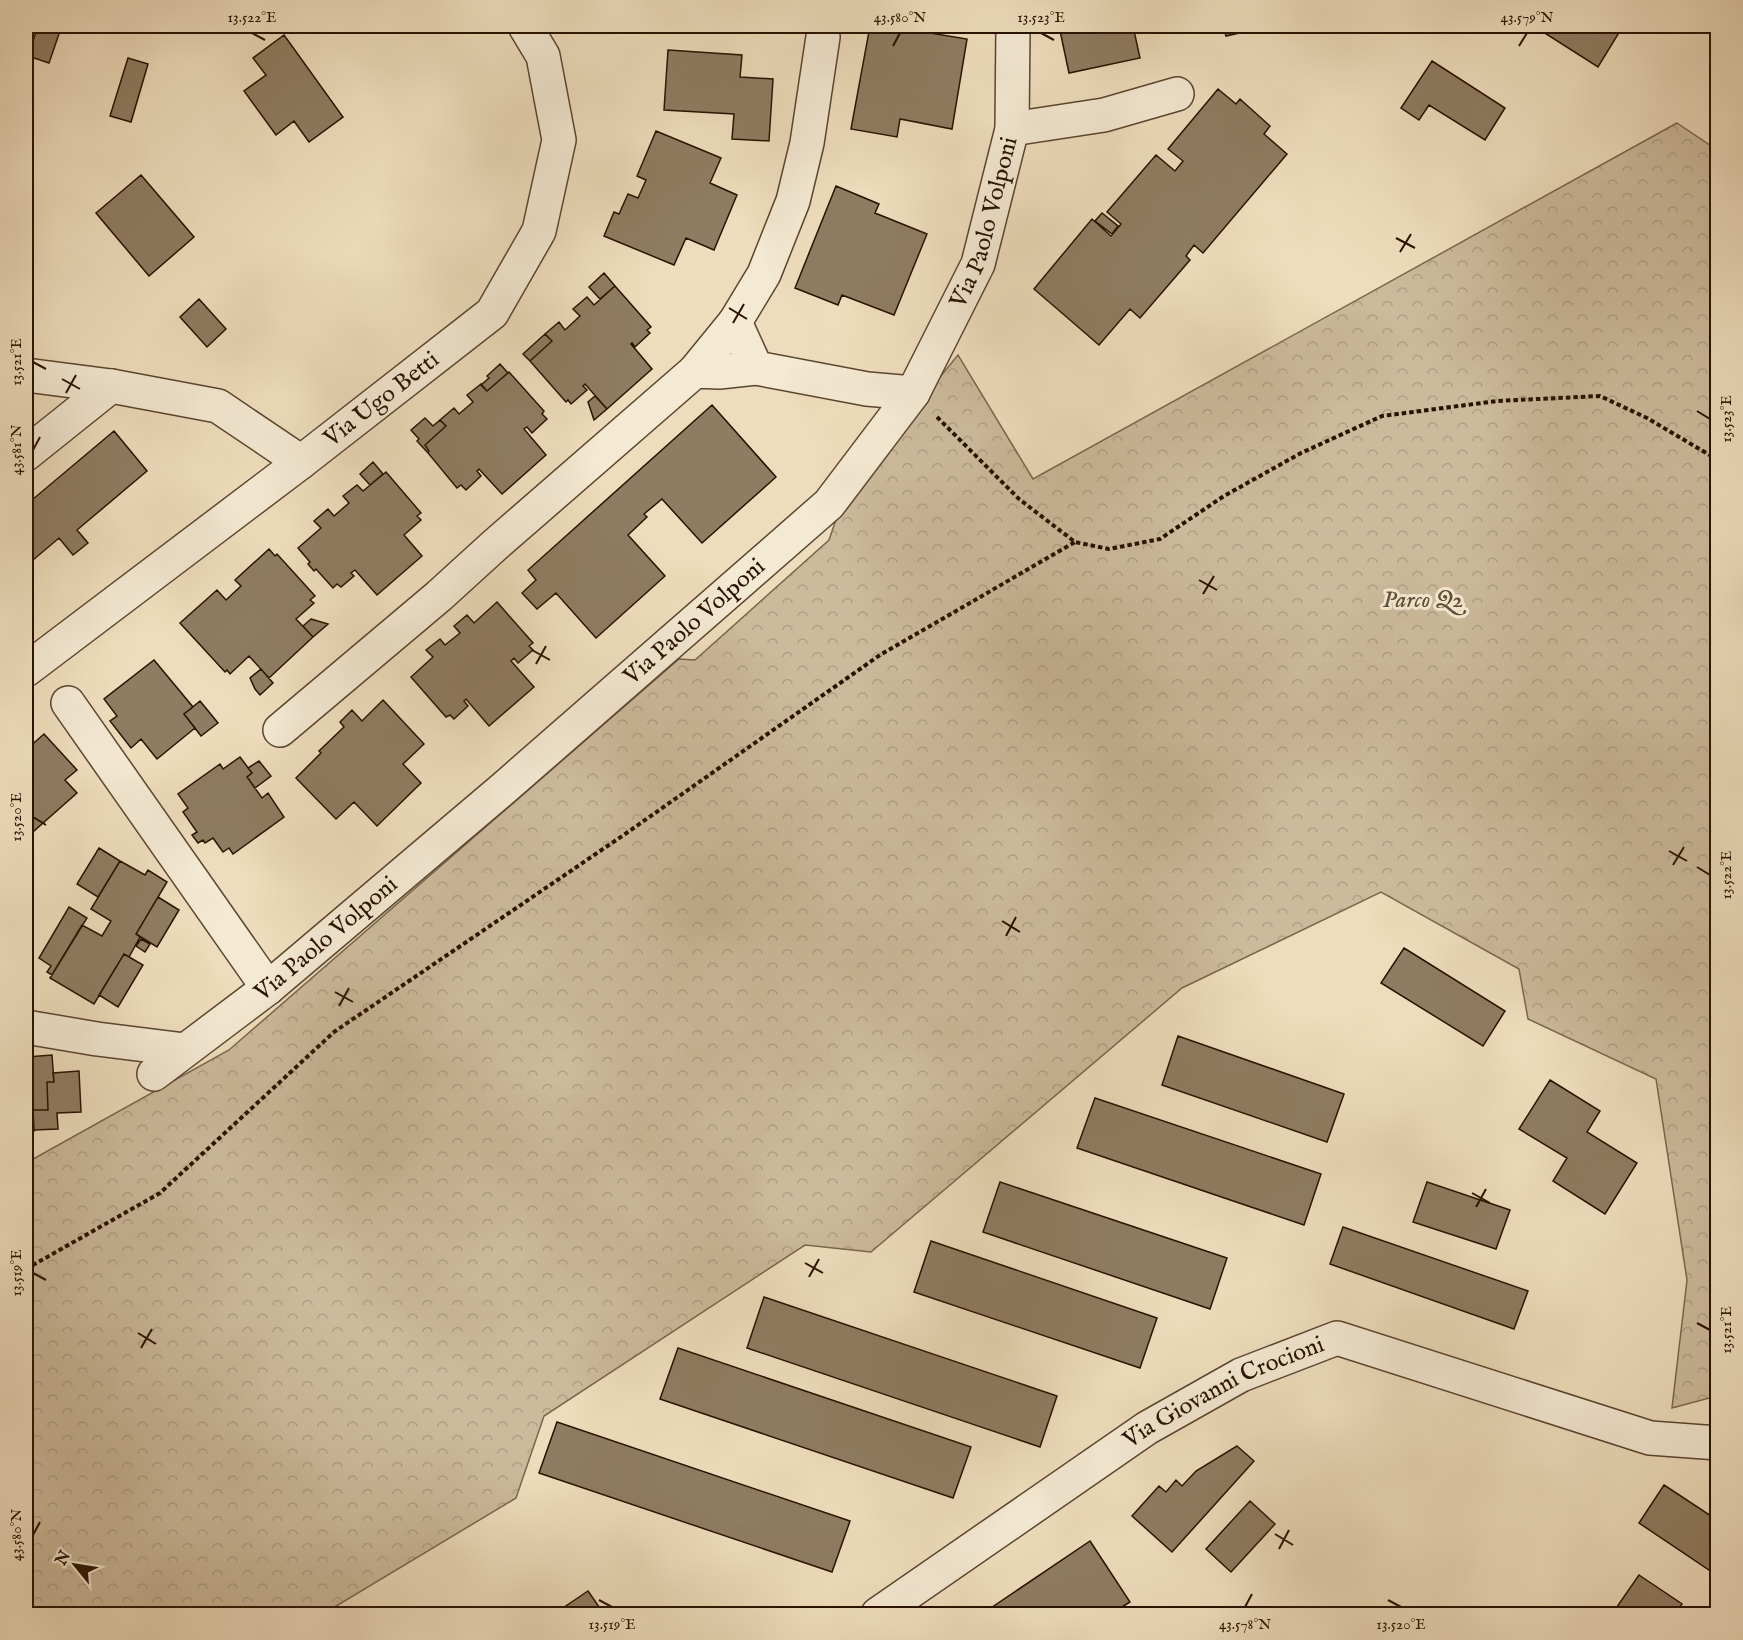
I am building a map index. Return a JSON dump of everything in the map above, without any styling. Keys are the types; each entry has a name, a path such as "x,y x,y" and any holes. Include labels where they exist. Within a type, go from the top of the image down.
{"street":[{"name":"Via Ugo Betti","path":"26,670 301,462 492,313 539,231 559,140 543,56 525,26"},
{"name":"Via Paolo Volponi","path":"154,1074 268,988 504,788 829,504 913,393 978,264 1011,129 1013,26"},
{"path":"280,730 439,596 495,544 695,371 735,322 764,274 793,201 807,143 823,37"},
{"path":"1011,129 1104,115 1177,94"},
{"path":"735,322 756,368"},
{"path":"695,371 719,372 756,368 867,389 913,393"},
{"path":"26,375 111,386 218,406 301,462"},
{"path":"26,454 111,386"},
{"path":"68,704 268,988"},
{"path":"26,1028 97,1040 185,1050"},
{"name":"Via Giovanni Crocioni","path":"878,1614 1147,1428 1241,1375 1337,1338 1650,1438 1718,1443"}],"path":[{"path":"913,393 1019,499 1075,542 1109,549 1160,539 1224,496 1301,453 1382,416 1497,401 1600,396 1647,418 1718,460"},
{"path":"26,1269 160,1193 334,1032 618,839 879,655 1075,542"}],"green space":[{"name":"Parco Q2","path":"1677,123 1717,150 1717,1396 1672,1408 1687,1280 1656,1079 1528,1019 1519,969 1381,892 1182,988 871,1252 805,1245 544,1416 516,1498 323,1614 26,1614 26,1163 229,1050 679,659 695,660 829,540 845,493 958,355 1033,479"}],"building":[{"path":"38,26 61,28 49,63 28,56"},
{"path":"870,26 888,26 967,39 952,129 900,119 897,137 851,129"},
{"path":"1059,26 1133,26 1140,58 1069,73"},
{"path":"1223,26 1270,26 1226,36"},
{"path":"1543,26 1623,26 1598,67 1540,30"},
{"path":"284,35 343,117 309,142 294,121 276,135 244,91 266,75 253,58"},
{"path":"668,50 742,55 740,77 773,79 769,141 732,139 734,114 664,110"},
{"path":"128,58 148,64 131,122 110,116"},
{"path":"1432,61 1505,108 1485,140 1429,105 1419,120 1401,108"},
{"path":"1218,89 1236,104 1240,99 1270,126 1264,134 1287,154 1203,253 1194,245 1186,256 1190,260 1140,318 1130,309 1099,345 1034,289 1092,219 1111,236 1121,224 1107,212 1156,155 1175,171 1183,161 1168,149"},
{"path":"656,131 721,158 710,183 737,195 714,250 686,238 674,265 604,236 614,212 619,214 628,194 638,198 646,180 637,176"},
{"path":"141,175 194,237 149,276 96,213"},
{"path":"836,186 879,204 875,213 927,234 894,315 842,295 838,305 795,288"},
{"path":"1102,213 1118,226 1112,234 1095,221"},
{"path":"604,273 615,286 600,299 589,287"},
{"path":"615,286 651,327 647,330 650,333 635,347 631,344 652,369 607,409 585,384 583,386 587,390 571,404 568,400 566,402 530,361 552,341 545,334 559,322 565,330 580,316 573,309 587,297 594,305"},
{"path":"199,299 226,329 207,347 180,317"},
{"path":"545,334 552,341 530,361 523,354"},
{"path":"500,364 508,373 487,391 481,385"},
{"path":"509,372 544,411 542,414 547,419 532,433 527,427 524,429 546,455 502,494 479,469 477,471 481,476 466,490 461,485 457,488 428,453 425,445 446,426 440,420 454,408 459,414 473,402 467,395 481,384 487,391"},
{"path":"595,396 607,409 594,420 588,402"},
{"path":"712,405 776,477 702,543 662,499 644,514 647,517 628,535 665,576 596,638 556,593 537,609 522,593 536,580 528,570"},
{"path":"425,418 433,426 440,420 446,426 425,445 428,453 411,430"},
{"path":"114,431 147,471 77,530 88,543 73,555 59,538 26,566 26,505"},
{"path":"373,462 383,474 370,485 360,474"},
{"path":"386,472 421,513 417,516 421,520 404,535 422,556 377,595 355,570 351,573 354,576 341,587 337,584 333,588 316,569 314,571 308,564 310,562 298,548 321,528 314,521 328,509 334,516 349,503 343,496 357,485 363,491"},
{"path":"269,549 275,556 277,554 315,596 310,600 314,603 296,619 313,637 269,678 249,656 230,674 227,670 225,672 180,623 217,590 226,600 241,586 235,580"},
{"path":"497,602 533,643 529,646 533,650 518,663 514,658 511,661 534,687 489,726 466,699 464,701 468,706 454,719 450,715 446,717 411,677 433,657 426,650 440,639 445,645 460,633 454,626 467,615 474,623"},
{"path":"311,619 328,624 313,637 303,626"},
{"path":"154,660 193,707 184,714 195,728 157,759 141,739 131,748 110,721 117,716 104,699"},
{"path":"261,669 273,683 260,695 250,678"},
{"path":"383,700 424,744 403,764 421,783 377,826 354,802 336,819 296,778 344,727 340,722 352,710 362,721"},
{"path":"200,701 218,723 201,736 184,714"},
{"path":"44,734 77,770 65,780 77,793 26,838 26,750"},
{"path":"240,757 252,773 247,777 262,798 268,793 284,817 233,854 229,848 223,852 213,838 205,843 203,840 198,843 192,835 197,832 183,812 188,808 178,794 220,764 223,769"},
{"path":"259,761 271,776 255,788 247,777 252,773 248,768"},
{"path":"99,848 120,861 98,897 77,884"},
{"path":"120,861 145,875 148,870 167,882 136,934 140,937 129,957 124,954 94,1004 50,978 82,925 102,936 111,921 91,909"},
{"path":"158,897 179,910 157,947 136,934"},
{"path":"69,907 87,918 52,975 47,972 51,966 39,958"},
{"path":"141,939 150,944 145,952 136,946"},
{"path":"1404,948 1505,1011 1483,1046 1381,983"},
{"path":"124,954 143,965 118,1007 99,995"},
{"path":"1178,1036 1344,1094 1327,1142 1162,1085"},
{"path":"52,1055 54,1082 47,1082 48,1110 33,1110 34,1131 26,1132 27,1057"},
{"path":"79,1071 81,1112 57,1113 58,1129 34,1130 33,1110 48,1110 47,1082 54,1082 53,1073"},
{"path":"1550,1080 1600,1111 1587,1132 1637,1163 1605,1214 1553,1181 1567,1158 1519,1129"},
{"path":"1095,1098 1321,1174 1304,1225 1077,1148"},
{"path":"1000,1182 1227,1258 1210,1309 983,1232"},
{"path":"1427,1182 1510,1210 1496,1249 1413,1222"},
{"path":"1343,1227 1528,1291 1514,1329 1330,1264"},
{"path":"931,1241 1157,1318 1140,1368 914,1292"},
{"path":"764,1297 1057,1396 1040,1447 747,1348"},
{"path":"678,1348 971,1447 953,1498 660,1399"},
{"path":"557,1422 850,1521 832,1572 539,1473"},
{"path":"1237,1446 1254,1461 1172,1552 1132,1516 1159,1486 1166,1492 1176,1480 1182,1486 1196,1471"},
{"path":"1664,1485 1714,1518 1718,1513 1718,1576 1639,1523"},
{"path":"1250,1501 1275,1524 1231,1572 1206,1549"},
{"path":"1090,1541 1130,1602 1111,1614 982,1614"},
{"path":"1639,1575 1682,1604 1675,1614 1612,1614"},
{"path":"588,1591 604,1614 554,1614"}]}
